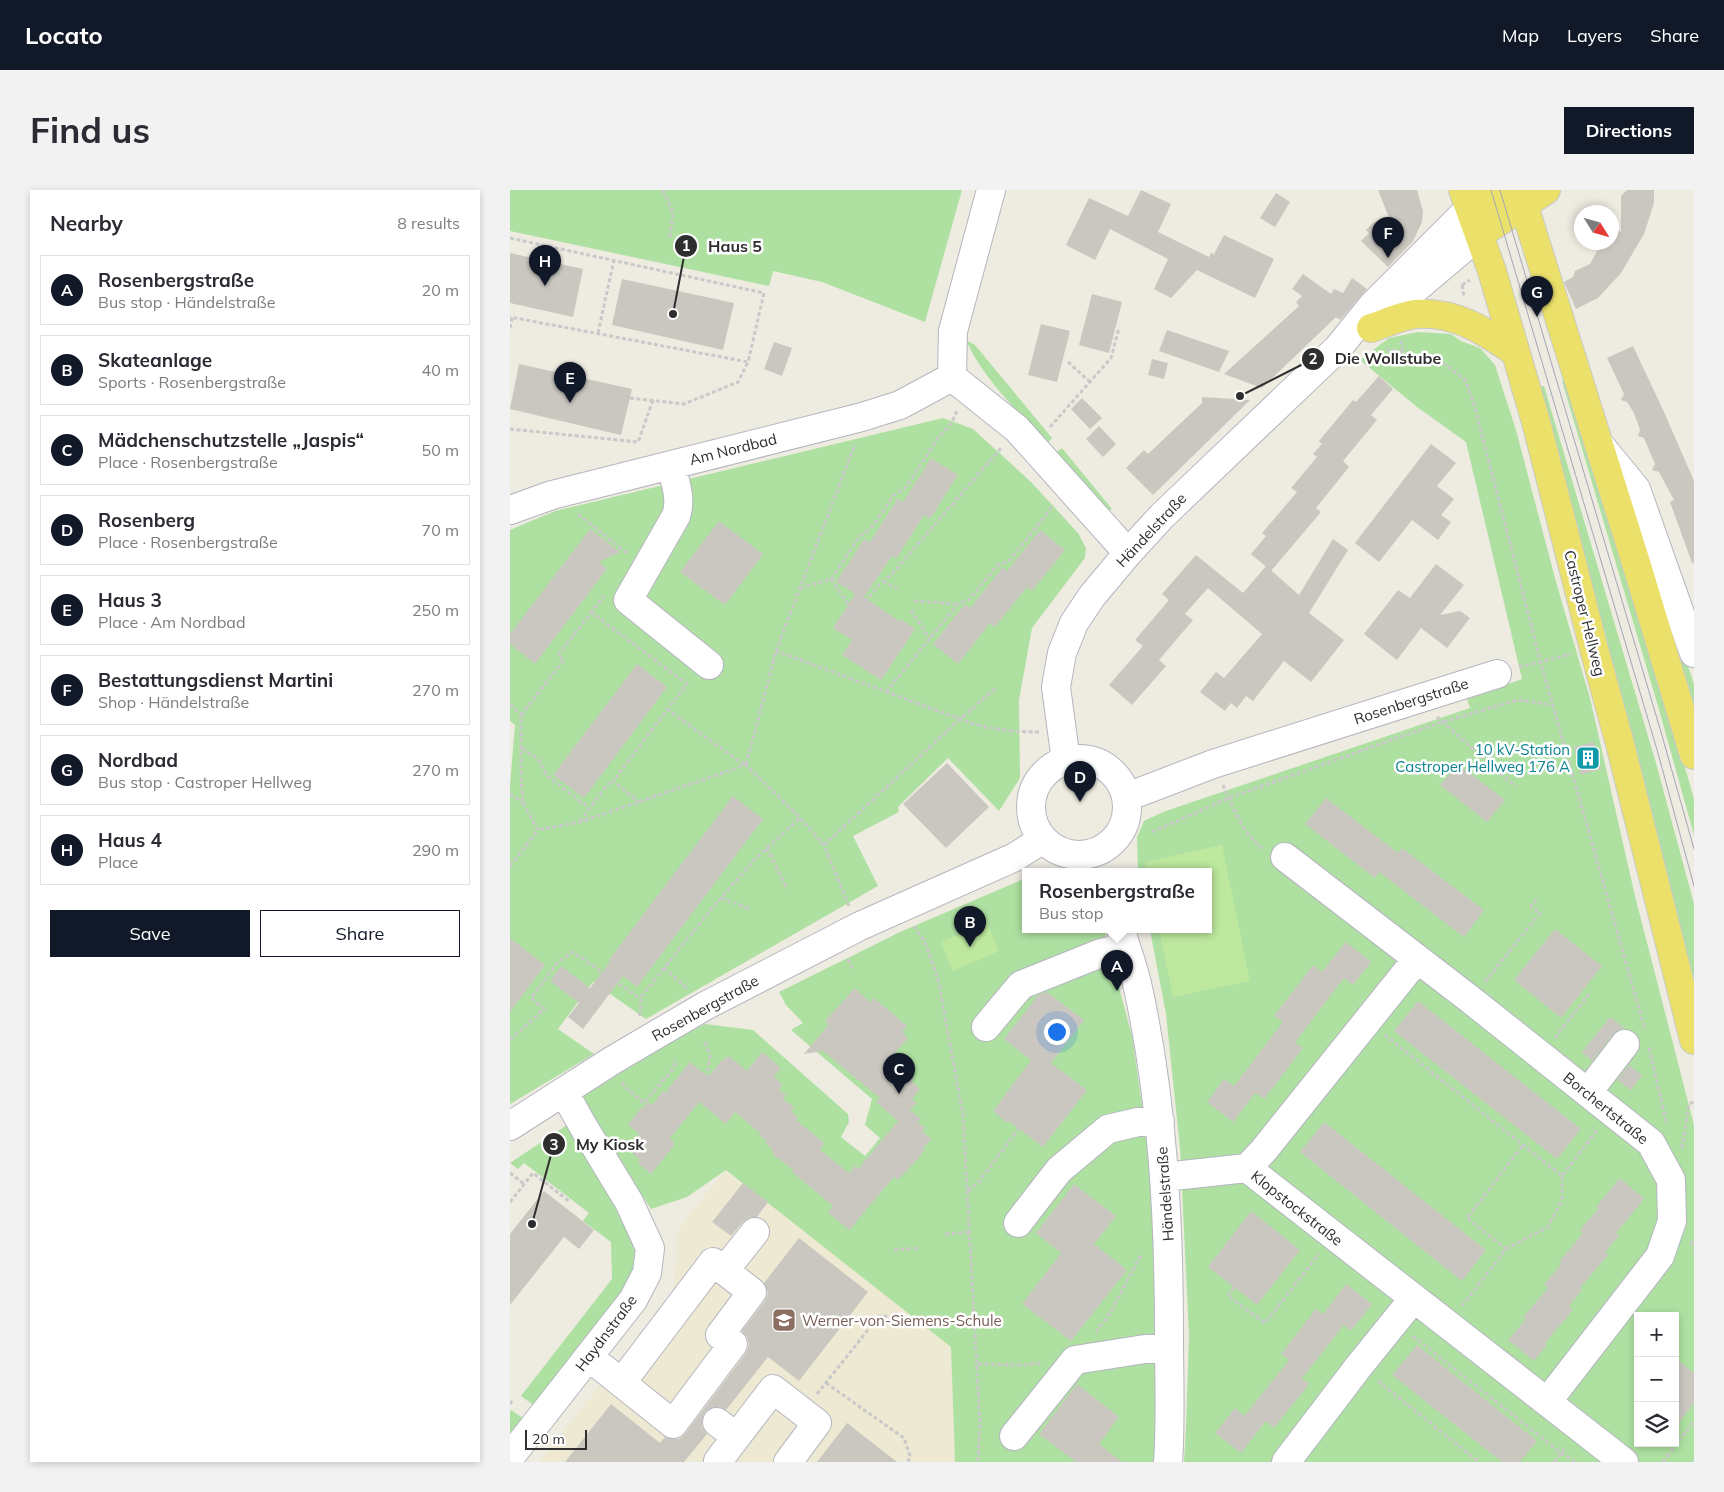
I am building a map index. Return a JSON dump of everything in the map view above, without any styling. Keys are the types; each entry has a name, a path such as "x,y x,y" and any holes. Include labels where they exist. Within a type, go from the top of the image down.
{"main road":[{"path":"1466,199 1498,190"},
{"path":"1479,235 1530,195 1599,444 1694,755"},
{"name":"Castroper Hellweg","path":"1466,199 1492,271 1555,495 1694,1040"},
{"name":"Händelstraße","path":"1354,338 1414,314 1438,315 1462,320 1490,334 1515,352"}],"street":[{"path":"991,190 953,331 960,383 1017,429 1128,552"},
{"name":"Händelstraße","path":"1354,338 1383,294 1466,199"},
{"name":"Händelstraße","path":"1066,761 1056,687 1062,653 1074,623 1087,602 1128,552 1197,482 1354,338 1479,235"},
{"name":"Am Nordbad","path":"510,510 563,492 862,417 960,383"},
{"path":"1599,444 1636,489 1687,606 1694,653"},
{"path":"671,465 679,498 679,507 676,516 628,600 709,665"},
{"name":"Rosenbergstraße","path":"1127,797 1213,764 1497,674"},
{"path":"1085,759 1104,765 1119,779 1127,797 1127,814 1122,829 1102,862 1084,855 1069,854 1055,848 1043,839 1034,824 1031,807 1034,791 1046,772 1066,761 1085,759"},
{"name":"Rosenbergstraße","path":"510,1126 705,1006 860,926 1015,857 1043,839"},
{"name":"Borchertstraße","path":"1285,857 1651,1143 1671,1180 1672,1221 1660,1256 1547,1402"},
{"path":"986,1027 1021,985 1101,953 1123,938"},
{"name":"Händelstraße","path":"1123,938 1138,984 1158,1097 1169,1251 1168,1462"},
{"path":"1247,1168 1264,1150 1354,1031 1417,959"},
{"path":"1588,1092 1640,1042"},
{"name":"Haydnstraße","path":"510,1457 633,1300 648,1273 650,1248 629,1202 582,1126 564,1092"},
{"path":"1018,1223 1059,1170 1108,1129 1138,1122 1160,1122"},
{"name":"Klopstockstraße","path":"1164,1177 1247,1168 1624,1462"},
{"path":"724,1271 755,1232"},
{"path":"589,1357 673,1424 733,1344 720,1334 752,1292 713,1262 622,1382"},
{"path":"1286,1462 1374,1374 1414,1298"},
{"path":"1014,1436 1074,1360 1145,1349 1169,1349"},
{"path":"720,1462 718,1461 726,1430 773,1390 817,1423 788,1462"}],"path":[{"path":"663,190 673,212 670,238"},
{"path":"510,238 764,293 748,362 738,382 684,404 630,398"},
{"path":"598,333 614,260"},
{"path":"510,328 511,317 748,362"},
{"path":"1050,427 1111,358 1119,328"},
{"path":"1354,338 1399,352 1430,358 1446,365 1464,380 1474,404 1640,1042 1667,1129"},
{"path":"1068,362 1090,382"},
{"path":"800,588 831,580 859,537 872,527 894,495 907,486 938,438 951,424 960,383"},
{"path":"510,429 638,442 654,400"},
{"path":"746,765 776,652 855,444 862,417"},
{"path":"856,616 883,581 892,575 1017,429"},
{"path":"914,601 958,604 970,599 997,566 1008,562 1047,511 1070,489"},
{"path":"563,492 575,511 633,558"},
{"path":"831,580 856,616 859,622 857,631"},
{"path":"883,581 896,589"},
{"path":"538,830 523,803 521,715 564,660 558,655 609,589"},
{"path":"886,692 958,604"},
{"path":"911,610 930,639"},
{"path":"580,822 687,684 591,612"},
{"path":"1497,674 1540,660 1594,649"},
{"path":"776,652 972,724 1031,732 1062,732"},
{"path":"824,845 960,719 995,690"},
{"path":"1419,699 1442,722 1516,787"},
{"path":"1152,832 1229,798 1442,722 1518,700 1553,706"},
{"path":"510,704 521,715"},
{"path":"667,709 746,765 800,818 824,845 848,904 860,926"},
{"path":"521,748 540,761 546,775 589,808"},
{"path":"1213,764 1241,823 1258,845 1271,855 1285,857"},
{"path":"510,866 538,830 580,822 746,765"},
{"path":"613,781 640,802"},
{"path":"510,794 523,803"},
{"path":"639,1045 641,997 720,898 757,857 800,818"},
{"path":"767,848 786,889"},
{"path":"720,898 750,909"},
{"path":"1470,1000 1540,913 1531,906 1538,898"},
{"path":"921,935 938,979 961,1105 971,1232 978,1364 980,1424 978,1462"},
{"path":"510,1040 544,1009 531,998 558,962 573,952 641,999"},
{"path":"664,968 705,1006"},
{"path":"1541,1056 1589,994"},
{"path":"1354,1031 1523,1144 1562,1176"},
{"path":"703,1097 710,1056 705,1042"},
{"path":"639,1099 644,1103 654,1094 674,1068 675,1059"},
{"path":"1682,1149 1689,1104 1694,1102"},
{"path":"1448,1325 1506,1249 1548,1227 1562,1200 1562,1176 1611,1112"},
{"path":"968,1190 979,1182 1022,1124"},
{"path":"1506,1249 1467,1218 1523,1144"},
{"path":"510,1173 524,1184"},
{"path":"510,1202 533,1173 570,1202"},
{"path":"945,1234 971,1232"},
{"path":"978,1364 1023,1365 1074,1360 1109,1315 1149,1241 1168,1232"},
{"path":"1234,1287 1228,1296 1265,1323 1333,1236"},
{"path":"1690,1239 1694,1249"},
{"path":"894,1250 919,1248"},
{"path":"802,1412 879,1316 975,1320"},
{"path":"1408,1344 1414,1337 1561,1453 1576,1462"},
{"path":"1374,1374 1479,1462"},
{"path":"826,1383 904,1438 910,1456 908,1462"},
{"path":"1664,1462 1694,1421"}],"shaded area":[{"name":"Werner-von-Siemens-Schule","path":"726,1169 951,1347 955,1462 539,1462 672,1294 677,1261 677,1234 684,1222"}],"green space":[{"path":"510,190 962,190 925,322 822,282 773,271 769,286 510,231"},
{"path":"1418,332 1451,334 1461,341 1480,348 1495,365 1516,430 1556,582 1590,698 1635,896 1694,1125 1694,1462 1184,1462 1189,1335 1180,1148 1166,1014 1151,933 1212,933 1212,868 1138,868 1137,837 1144,821 1163,812 1470,708 1467,699 1522,679 1466,442 1417,407 1360,360 1389,338"},
{"path":"966,340 975,345 1052,438 1047,444 992,382"},
{"path":"1568,379 1694,799 1694,835 1562,381"},
{"path":"1544,386 1656,763 1694,904 1694,997 1539,387"},
{"path":"943,418 973,429 1031,482 1078,533 1086,548 1085,558 1032,628 1019,700 1020,778 999,811 948,758 898,807 899,812 853,836 878,886 646,1019 593,982 558,1029 594,1054 510,1104 510,785 515,725 510,721 510,530 555,511"},
{"path":"1062,448 1112,509 1106,512 1055,453"},
{"path":"1628,491 1694,684 1694,721"},
{"path":"1222,845 1250,981 1173,997 1160,933 1212,933 1212,868 1147,868 1145,862"},
{"path":"1022,880 1022,933 1105,933 1132,1036 1155,1194 1161,1366 1155,1462 955,1462 951,1347 726,1170 687,1197 651,1209 574,1093 705,1024 753,1030 848,1114 849,1122 841,1137 865,1156 880,1138 865,1125 872,1099 791,1030 803,1023 786,1005 779,992 900,932"},
{"path":"987,922 999,951 953,971 941,942"},
{"path":"567,1125 629,1224 637,1246 635,1269 630,1285 536,1407 521,1396 612,1279 611,1242 583,1221 589,1213 524,1163 518,1169 510,1163"},
{"path":"510,1411 527,1421 510,1442"}],"building":[{"path":"1141,190 1171,204 1158,232 1209,257 1211,253 1214,254 1224,235 1274,259 1255,298 1197,270 1171,298 1154,289 1168,259 1110,229 1095,260 1066,245 1089,198 1128,216"},
{"path":"1378,190 1417,190 1423,211 1422,222 1413,241 1388,267 1361,241 1369,233 1366,230 1374,222 1390,220"},
{"path":"1627,190 1654,190 1654,203 1644,234 1621,273 1598,298 1576,309 1564,282 1573,277 1575,271 1590,264 1598,250 1619,250 1621,196"},
{"path":"1276,193 1290,202 1275,227 1260,218"},
{"path":"510,253 583,269 573,317 510,303"},
{"path":"1303,274 1331,294 1334,289 1343,293 1352,278 1367,289 1340,320 1336,317 1262,388 1224,374 1299,306 1296,302 1302,296 1292,289"},
{"path":"622,279 734,303 723,350 612,325"},
{"path":"1092,294 1122,302 1109,353 1079,345"},
{"path":"1041,324 1070,331 1057,382 1028,375"},
{"path":"1167,330 1229,351 1219,372 1159,351"},
{"path":"774,342 792,348 782,376 764,369"},
{"path":"1633,346 1694,481 1694,563 1692,563 1670,502 1674,500 1659,472 1652,470 1655,464 1644,438 1638,436 1640,430 1634,413 1627,402 1621,400 1624,394 1607,358"},
{"path":"1152,359 1168,363 1164,379 1148,375"},
{"path":"519,364 632,389 621,435 510,409"},
{"path":"1379,376 1393,389 1371,415 1377,420 1343,461 1349,467 1316,508 1321,512 1271,571 1251,554 1266,536 1262,533 1297,492 1291,488 1317,457 1313,454 1322,444 1319,441 1353,400 1356,402"},
{"path":"1202,397 1250,400 1153,495 1126,468 1144,450 1148,454 1202,403"},
{"path":"1082,398 1102,418 1090,429 1071,409"},
{"path":"1099,426 1116,444 1103,457 1086,439"},
{"path":"1431,444 1456,463 1437,486 1454,499 1441,515 1451,522 1438,540 1412,520 1379,562 1355,543"},
{"path":"931,458 958,475 930,519 924,515 896,559 892,556 864,597 899,621 901,619 915,629 881,680 842,655 852,640 833,628 855,594 836,582 864,539 870,542 898,498 903,502"},
{"path":"719,521 763,554 725,605 680,572"},
{"path":"590,529 620,552 599,562 607,569 535,664 510,644 510,634"},
{"path":"1040,530 1065,550 1032,591 1027,587 995,627 990,623 958,664 933,644 965,604 970,608 1003,567 1007,571"},
{"path":"1333,539 1348,550 1309,613 1344,640 1311,682 1284,661 1253,701 1246,696 1237,708 1231,703 1225,711 1200,692 1216,672 1224,678 1262,634 1208,588 1185,614 1193,620 1159,660 1166,666 1132,705 1109,685 1143,646 1135,640 1169,600 1162,594 1196,555 1243,593 1266,566 1299,595"},
{"path":"1436,564 1464,585 1440,615 1460,611 1470,618 1447,648 1421,628 1397,660 1364,634 1398,590 1410,598"},
{"path":"637,664 667,687 584,798 553,775"},
{"name":"10 kV-Station Castroper Hellweg 176 A","path":"1594,742 1601,769 1581,775 1574,747"},
{"path":"947,763 989,807 946,848 903,804"},
{"path":"1458,764 1505,800 1487,822 1440,785"},
{"path":"733,796 763,819 637,987 623,976 583,1029 568,1017 579,1003 550,981 561,966 590,988 610,962 608,961"},
{"path":"1326,798 1398,853 1402,848 1484,910 1464,937 1379,872 1375,878 1305,824"},
{"path":"1555,929 1602,966 1561,1018 1514,980"},
{"path":"510,938 545,965 510,1012"},
{"path":"1346,942 1371,962 1353,985 1344,978 1295,1042 1303,1048 1264,1099 1255,1093 1233,1122 1207,1102 1224,1079 1234,1086 1283,1022 1274,1016 1313,965 1322,972"},
{"path":"855,988 870,1002 874,998 907,1026 902,1032 908,1038 890,1059 914,1078 911,1081 920,1089 912,1099 917,1103 910,1110 921,1119 918,1122 925,1128 922,1131 931,1139 914,1163 898,1180 894,1177 849,1230 828,1212 833,1206 773,1154 772,1149 765,1143 767,1141 759,1135 760,1133 735,1112 726,1124 699,1102 670,1138 675,1144 651,1174 638,1163 640,1160 630,1151 636,1144 632,1141 639,1134 628,1125 641,1108 648,1102 652,1105 663,1091 665,1093 690,1062 708,1077 721,1061 729,1056 747,1071 762,1052 781,1068 774,1077 782,1084 779,1090 786,1095 783,1099 794,1107 791,1111 798,1118 796,1120 824,1143 820,1150 849,1173 855,1166 858,1169 898,1121 876,1102 880,1098 823,1051 804,1054 829,1024 825,1021"},
{"path":"1047,992 1084,1020 1051,1063 1087,1090 1043,1147 1009,1121 1007,1123 993,1111 1031,1060 1004,1039 1038,995"},
{"path":"1418,1001 1581,1129 1557,1159 1394,1031"},
{"path":"1610,1017 1624,1028 1613,1034 1592,1061 1582,1052"},
{"path":"1629,1065 1642,1075 1631,1090 1617,1080"},
{"path":"1324,1122 1486,1250 1462,1281 1300,1152"},
{"path":"1620,1178 1644,1199 1616,1233 1619,1235 1605,1252 1609,1254 1580,1288 1582,1290 1569,1306 1573,1310 1545,1343 1547,1345 1534,1361 1508,1340 1526,1319 1523,1317 1548,1288 1544,1285 1561,1264 1559,1262 1583,1233 1580,1230"},
{"path":"743,1183 768,1202 757,1217 750,1217 743,1222 731,1236 712,1222"},
{"path":"1074,1184 1116,1216 1094,1244 1127,1270 1071,1341 1022,1304 1061,1253 1036,1233"},
{"path":"544,1191 594,1230 579,1249 564,1237 510,1305 510,1234"},
{"path":"1251,1211 1300,1250 1257,1305 1208,1267"},
{"path":"799,1238 868,1292 799,1381 768,1357 726,1410 719,1407 711,1408 705,1412 702,1427 707,1434 684,1462 565,1462 611,1404 660,1443 665,1437 679,1439 685,1434 746,1353 749,1345 747,1337 742,1331 765,1301 768,1293 764,1283"},
{"path":"1346,1284 1372,1304 1351,1331 1344,1325 1302,1378 1309,1384 1274,1428 1266,1421 1241,1453 1215,1433 1235,1408 1244,1416 1289,1360 1281,1354 1316,1309 1323,1314"},
{"path":"1417,1345 1537,1441 1520,1462 1502,1462 1392,1375"},
{"path":"1679,1361 1694,1373 1694,1403 1679,1423"},
{"path":"1077,1384 1119,1417 1099,1444 1122,1462 1076,1462 1039,1434"},
{"path":"847,1423 897,1462 817,1462"}],"tram line":[{"path":"1491,190 1658,753 1694,886"},
{"path":"1500,190 1694,849"}],"place":[{"name":"Bestattungsdienst Martini","path":"1388,258"},
{"name":"Haus 4","path":"545,286"},
{"name":"Haus 5","path":"673,314"},
{"name":"Nordbad","path":"1537,317"},
{"name":"Die Wollstube","path":"1240,396"},
{"name":"Haus 3","path":"570,403"},
{"name":"10 kV-Station Castroper Hellweg 176 A","path":"1588,758"},
{"name":"Rosenberg","path":"1080,802"},
{"name":"Skateanlage","path":"970,947"},
{"name":"Rosenbergstraße","path":"1117,991"},
{"name":"Mädchenschutzstelle „Jaspis“","path":"899,1094"},
{"name":"My Kiosk","path":"532,1224"},
{"name":"Werner-von-Siemens-Schule","path":"784,1320"}]}
